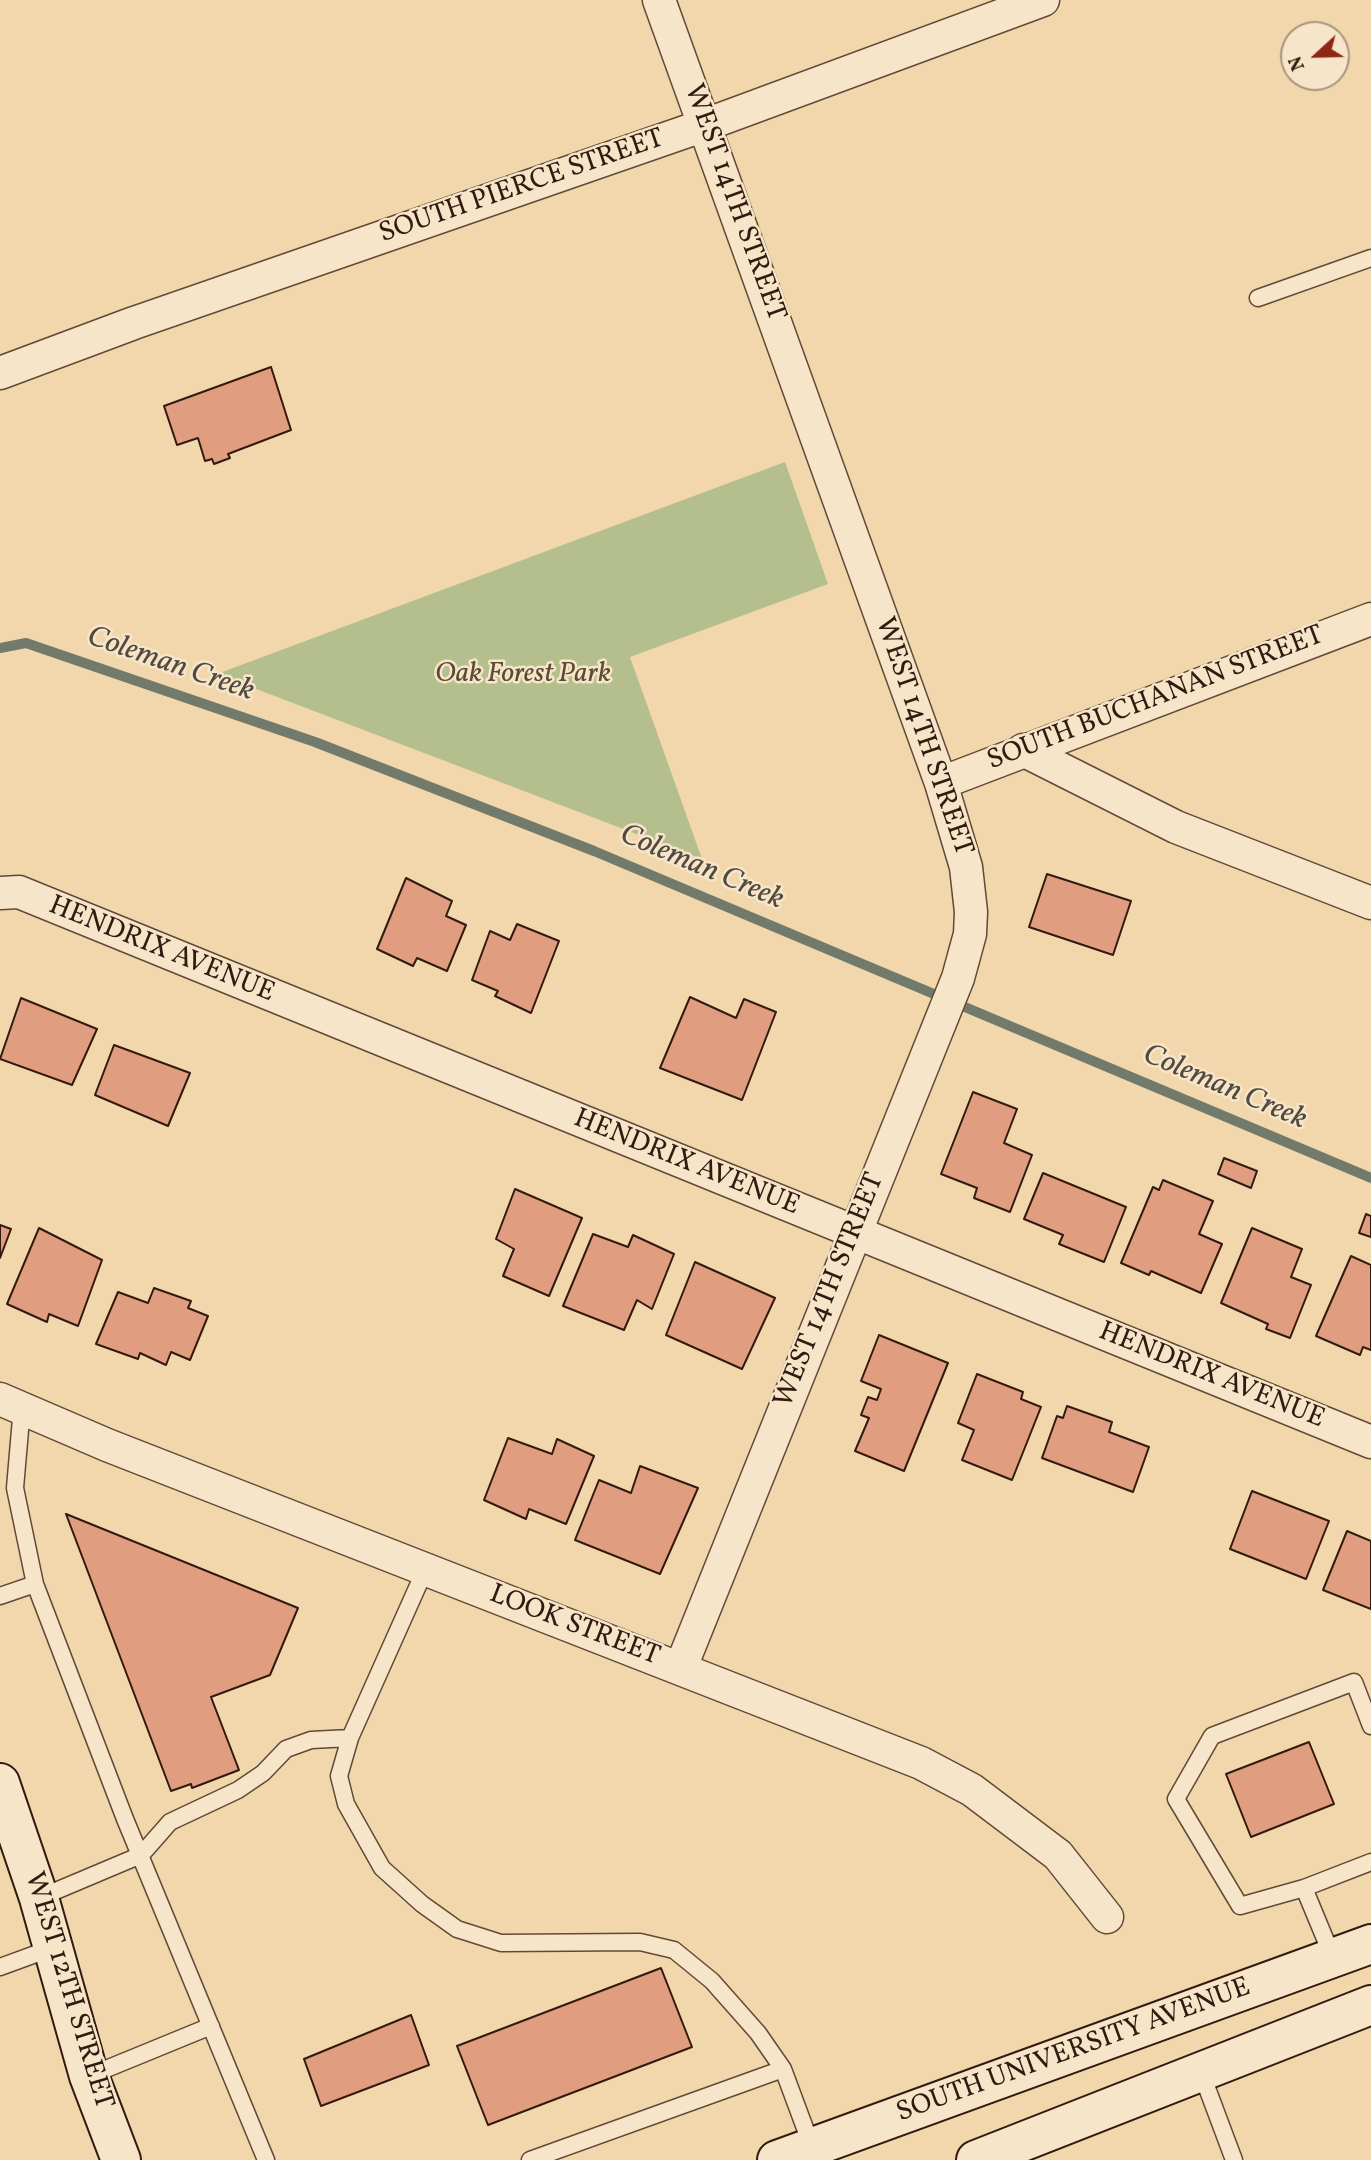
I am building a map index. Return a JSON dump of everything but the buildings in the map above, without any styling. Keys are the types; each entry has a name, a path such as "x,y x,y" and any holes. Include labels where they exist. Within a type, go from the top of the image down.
{"main road":[{"name":"WEST 12TH STREET","path":"2,1792 38,1898 89,2076 121,2160"},
{"name":"SOUTH UNIVERSITY AVENUE","path":"777,2160 1371,1944"},
{"path":"976,2160 1369,2010"}],"street":[{"name":"WEST 14TH STREET","path":"659,0 941,783 967,867 971,912 970,934 958,978 681,1667"},
{"name":"SOUTH PIERCE STREET","path":"0,373 134,323 705,125 1044,0"},
{"name":"SOUTH BUCHANAN STREET","path":"941,783 1371,618"},
{"path":"1023,750 1176,827 1371,903"},
{"name":"HENDRIX AVENUE","path":"0,893 19,892 1371,1442"},
{"name":"LOOK STREET","path":"11,1403 107,1446 681,1667 921,1763 972,1790 1058,1855 1107,1917"}],"lane":[{"path":"1258,298 1371,258"},
{"path":"11,1403 15,1488 35,1584 141,1855 267,2160"},
{"path":"425,1570 350,1738 339,1776 346,1804 382,1868 422,1904 457,1929 501,1943 640,1942 674,1950 712,1980 758,2033 783,2069 812,2147"},
{"path":"0,1596 35,1584"},
{"path":"1371,1726 1354,1682 1212,1736 1176,1799 1240,1906 1304,1888 1371,1862"},
{"path":"38,1898 141,1855 170,1822 238,1790 263,1773 286,1749 311,1740 350,1738"},
{"path":"1304,1888 1333,1958"},
{"path":"0,1967 52,1948"},
{"path":"89,2076 211,2026"},
{"path":"530,2160 783,2069"},
{"path":"1201,2072 1234,2160"}],"green space":[{"name":"Oak Forest Park","path":"785,462 828,584 630,657 702,859 217,674"}],"waterway":[{"name":"Coleman Creek","path":"0,648 26,643 315,742 594,851 1371,1178"}]}
